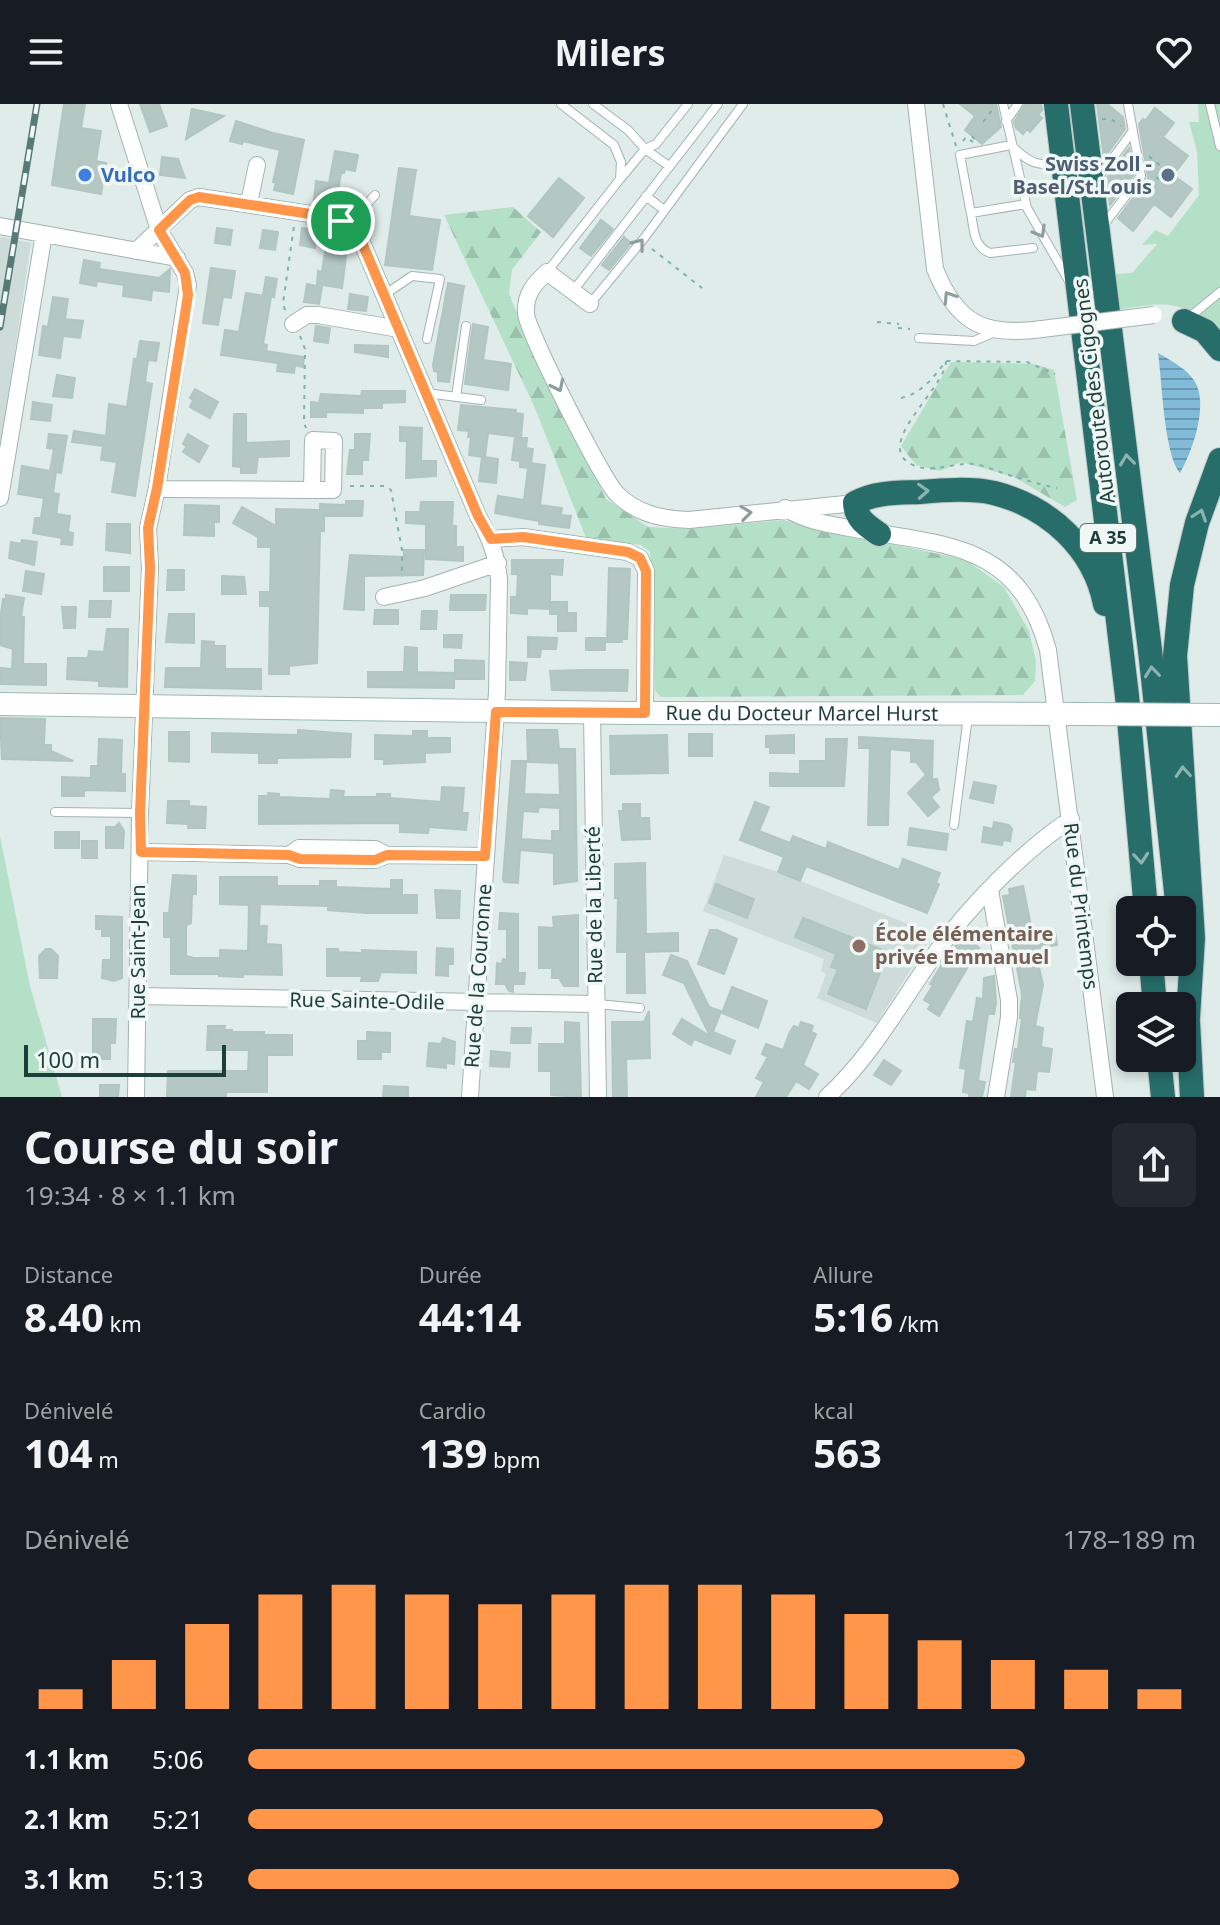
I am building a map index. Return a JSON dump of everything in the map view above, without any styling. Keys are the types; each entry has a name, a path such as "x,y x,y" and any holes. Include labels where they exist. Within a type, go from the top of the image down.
{"highway":[{"name":"Autoroute des Cigognes","path":"1056,104 1127,696 1145,896"},
{"name":"Autoroute des Cigognes","path":"1082,104 1150,650 1176,896"},
{"path":"1184,321 1205,331 1220,349"},
{"path":"1190,992 1193,938 1175,656 1182,585 1197,523 1220,460"},
{"path":"879,534 859,519 855,503 870,495 949,490 992,493 1025,504 1060,526 1081,548 1103,593 1114,652 1127,696"},
{"path":"1160,1072 1163,1097"},
{"path":"1191,1072 1192,1097"}],"street":[{"name":"Rue Saint-Jean","path":"119,104 159,230 185,273 188,295 148,528 150,568 140,813 136,1097"},
{"path":"916,104 935,269 953,305 972,321 996,331 1016,332 1154,315 1184,321"},
{"path":"249,203 257,165"},
{"path":"136,251 190,200 199,197 330,217 348,225"},
{"name":"Rue de la Couronne","path":"348,225 360,238 491,539 498,563 496,712 470,1097"},
{"path":"0,226 177,258"},
{"path":"0,498 44,234"},
{"path":"590,304 547,272 531,286 525,315 599,470 616,494 644,514 689,520 855,503"},
{"path":"293,324 307,315 318,315 399,329"},
{"path":"157,488 312,490 333,490 334,441 313,440 312,490"},
{"name":"Rue du Printemps","path":"785,508 806,520 968,552 1010,577 1028,600 1044,633 1048,650 1105,1097"},
{"path":"491,539 523,537 628,552 640,558 646,571 645,713"},
{"path":"384,597 464,576 498,563"},
{"name":"Rue du Docteur Marcel Hurst","path":"0,704 592,713 1220,715"},
{"name":"Rue de la Liberté","path":"592,713 598,1097"},
{"path":"827,1097 867,1054 935,953 990,890 1046,837 1071,819"},
{"path":"141,852 289,855 299,848 375,849 387,855 485,856"},
{"path":"990,890 1009,1000 996,1097"},
{"name":"Rue Sainte-Odile","path":"138,996 596,1004"}],"lane":[{"path":"561,104 614,145 621,162 620,179"},
{"path":"593,104 669,166"},
{"path":"547,272 645,149 656,144 688,104"},
{"path":"573,292 718,104"},
{"path":"590,304 642,240 743,104"},
{"path":"1003,104 1026,204 1081,307"},
{"path":"1006,121 1018,104"},
{"path":"1099,230 1141,176 1128,104"},
{"path":"1210,104 1220,146"},
{"path":"1093,185 1132,132"},
{"path":"1011,145 960,155 976,242 984,252 990,253 1033,248"},
{"path":"1011,145 1037,165 1089,155"},
{"path":"348,225 375,195"},
{"path":"646,196 664,210"},
{"path":"971,214 1026,204"},
{"path":"383,295 412,276 440,279 427,339"},
{"path":"1184,321 1220,292"},
{"path":"456,397 466,326"},
{"path":"919,334 974,341 996,331"},
{"path":"425,393 481,400"},
{"path":"954,825 968,716"},
{"path":"55,812 140,813"},
{"path":"596,1004 640,1008"}],"path":[{"path":"943,104 960,155"},
{"path":"983,122 997,104"},
{"path":"297,211 283,303 305,349 304,423 313,440"},
{"path":"642,240 702,288"},
{"path":"877,322 919,334"},
{"path":"946,361 1027,362 1055,374"},
{"path":"901,398 928,384 946,361"},
{"path":"946,361 942,378 910,420 901,438 900,449 907,462 929,469 973,464 1057,488"},
{"path":"333,490 349,486 385,486 391,490 402,550 403,593"}],"shaded area":[{"path":"0,238 31,243 0,450"},
{"name":"École élémentaire privée Emmanuel","path":"724,855 778,872 933,934 877,1023 817,998 826,974 821,971 824,959 703,911"}],"green space":[{"path":"1198,104 1220,104 1220,334 1183,308 1149,305 1117,310 1109,279 1117,274 1132,273 1157,244 1142,245 1155,230 1168,236 1199,195 1197,152 1189,122 1199,122"},
{"path":"513,207 541,232 512,270 509,294 606,499 648,527 689,529 783,520 966,560 1004,587 1029,631 1036,661 1035,681 1023,695 661,697 655,691 650,552 641,545 586,538 535,408 444,215"},
{"path":"951,362 1034,364 1054,370 1077,500 1065,507 1014,477 961,462 940,471 916,465 901,446"},
{"path":"0,836 30,986 62,1097 0,1097"}],"water":[{"path":"1158,353 1190,376 1200,396 1197,431 1180,473 1167,434"}],"building":[{"path":"64,104 85,104 81,128 101,131 96,161 106,163 101,194 52,185"},
{"path":"140,104 159,104 167,126 150,132"},
{"path":"960,104 996,104 1001,127 982,144 965,130 975,116"},
{"path":"1025,104 1041,104 1042,110 1038,115 1042,118 1030,132 1027,129 1023,134 1014,122"},
{"path":"1097,104 1107,104 1123,117 1125,129 1104,158"},
{"path":"1155,108 1174,123 1163,137 1188,156 1173,175 1192,189 1171,217 1154,204 1133,231 1118,218 1148,178 1139,124"},
{"path":"192,109 224,116 186,139"},
{"path":"236,121 304,140 293,194 274,190 280,150 230,141"},
{"path":"1129,148 1134,174 1110,205 1106,179"},
{"path":"335,151 358,155 355,171 345,169 341,173 336,203 314,200 316,181 329,183"},
{"path":"162,157 178,159 185,178 160,175"},
{"path":"399,168 416,170 409,216 440,220 432,270 385,265"},
{"path":"559,178 584,198 553,237 528,216"},
{"path":"601,220 613,229 591,256 580,248"},
{"path":"217,228 232,230 230,245 215,243"},
{"path":"302,228 317,230 315,248 300,245"},
{"path":"263,230 278,232 275,250 260,248"},
{"path":"624,237 631,243 609,270 602,265"},
{"path":"326,245 347,248 342,288 317,284"},
{"path":"84,260 100,263 99,269 159,278 170,269 169,292 152,290 151,300 123,296 124,285 97,281 96,286 80,283"},
{"path":"211,268 235,271 231,298 223,297 218,325 203,323"},
{"path":"266,277 277,279 274,297 263,295"},
{"path":"448,283 464,286 449,382 438,381 438,372 434,371 433,365"},
{"path":"307,284 322,287 319,304 304,302"},
{"path":"246,293 271,297 263,344 267,345 266,351 304,357 303,367 295,365 294,373 277,371 278,363 221,355 225,330 239,332"},
{"path":"350,294 368,297 366,311 348,309"},
{"path":"53,297 68,299 65,319 83,321 80,338 63,336 60,358 39,355 43,326 48,327"},
{"path":"473,324 488,327 483,360 511,364 508,390 465,384"},
{"path":"316,326 330,328 328,343 314,341"},
{"path":"140,341 159,343 156,361 148,360 145,382 152,384 135,496 112,492 117,462 101,460 103,446 72,442 74,431 106,436 109,404 127,407 134,359 137,359"},
{"path":"355,345 388,346 388,357 355,352"},
{"path":"57,375 75,378 72,398 53,396"},
{"path":"195,389 218,402 210,418 190,407 193,400 190,398"},
{"path":"362,391 405,391 405,402 382,403 382,408 363,408 363,413 326,412 326,417 311,417 311,402 319,403 321,394 361,396"},
{"path":"33,402 52,405 50,421 31,419"},
{"path":"461,405 516,410 515,413 523,414 521,438 527,438 526,448 533,449 531,463 545,465 540,505 562,508 561,515 571,516 569,528 495,513 498,496 524,500 528,468 520,467 520,461 512,460 515,437 519,437 488,433 485,457 498,459 496,483 479,481 482,457 469,455 469,431 458,430"},
{"path":"234,414 246,414 246,443 289,441 289,456 258,457 256,473 241,473 241,467 233,466"},
{"path":"400,427 422,428 421,461 436,461 436,476 406,478 407,441 400,441"},
{"path":"49,434 67,436 61,473 56,472 53,493 59,494 56,514 70,516 68,532 73,533 72,545 61,544 62,538 33,533 35,518 41,518 44,498 18,494 22,466 50,471 54,449 47,448"},
{"path":"188,434 208,446 199,462 183,452"},
{"path":"355,434 370,434 368,460 362,460 362,474 347,474 350,450 355,450"},
{"path":"346,501 363,501 362,516 324,516 324,531 320,531 317,663 289,666 289,674 269,674 270,606 260,606 260,592 270,592 271,547 258,547 258,537 233,523 242,507 276,526 276,509 320,510 320,504 346,505"},
{"path":"421,502 453,502 452,526 456,526 456,547 463,547 463,561 426,559 426,524 406,523 406,512 420,512"},
{"path":"185,505 219,506 219,522 214,522 214,536 184,535"},
{"path":"107,524 130,524 130,553 106,550"},
{"path":"22,540 37,542 34,565 9,558 11,542 21,544"},
{"path":"404,550 424,550 423,575 364,576 364,610 344,609 350,555 404,557"},
{"path":"512,560 563,560 562,575 550,574 550,609 527,608 527,614 511,613 511,597 517,597 518,574 512,574"},
{"path":"104,567 129,567 129,591 104,591"},
{"path":"609,568 630,569 627,639 622,639 622,642 607,642"},
{"path":"168,570 184,570 184,590 167,590"},
{"path":"26,571 44,574 41,594 23,591"},
{"path":"222,576 244,577 246,594 222,594"},
{"path":"6,595 24,598 21,617 24,617 23,664 46,664 46,685 0,684 0,668 12,669 13,649 0,645 0,621"},
{"path":"451,595 486,595 485,610 450,610"},
{"path":"90,601 111,601 110,617 89,617"},
{"path":"550,602 567,602 567,613 576,613 576,631 558,631 558,614 550,614"},
{"path":"62,607 76,607 75,628 64,628"},
{"path":"375,610 398,610 398,624 374,624"},
{"path":"422,611 437,611 436,629 421,629"},
{"path":"169,614 194,614 194,643 166,642"},
{"path":"107,629 128,629 127,687 99,686 99,681 67,679 68,658 88,658 89,651 104,652"},
{"path":"444,635 462,635 461,648 444,647"},
{"path":"528,637 557,638 556,649 541,649 540,657 528,657"},
{"path":"586,638 605,638 605,650 586,650"},
{"path":"202,641 225,646 225,669 261,669 261,689 165,687 166,668 201,668"},
{"path":"405,647 417,648 417,672 454,673 454,688 368,687 368,672 404,672"},
{"path":"455,660 484,661 484,679 455,679"},
{"path":"510,662 527,663 525,680 510,680"},
{"path":"628,670 627,691 552,690 550,671"},
{"path":"0,718 45,719 44,745 51,745 51,751 73,761 2,759"},
{"path":"298,730 351,734 350,757 277,758 277,763 259,763 259,753 212,752 212,733 298,735"},
{"path":"527,730 557,730 559,749 575,749 577,881 554,884 554,853 520,850 518,883 504,882 512,761 526,761 524,794 560,795 559,763 528,762","holes":["539,807 560,808 560,831 552,831 552,841 521,839 523,811 538,812"]},
{"path":"413,731 427,731 427,738 450,738 450,752 425,753 425,762 384,764 384,759 375,759 375,735 413,736"},
{"path":"169,732 189,732 189,762 169,761"},
{"path":"689,734 712,734 712,756 689,756"},
{"path":"667,735 668,773 611,774 610,736"},
{"path":"794,735 794,753 770,753 770,747 766,747 766,736"},
{"path":"859,737 933,741 932,779 937,779 939,790 931,797 939,807 928,816 908,793 926,775 916,762 911,762 911,751 890,749 888,825 868,825 870,748 859,748"},
{"path":"99,739 122,740 121,774 125,774 125,791 87,790 84,796 62,796 62,777 91,778 91,766 98,766"},
{"path":"826,739 847,739 844,786 770,786 770,773 800,774 800,761 826,761"},
{"path":"974,782 996,786 993,803 970,798"},
{"path":"442,787 464,788 462,813 468,813 466,830 429,827 428,833 400,832 400,823 259,824 259,796 268,796 268,793 279,794 279,797 330,799 331,790 344,791 343,797 390,794 390,798 441,802"},
{"path":"168,801 189,801 189,806 206,807 205,828 167,823"},
{"path":"755,802 769,807 759,831 790,843 793,836 826,849 828,842 899,870 903,859 940,873 936,883 939,884 927,913 806,866 800,881 778,872 784,857 740,840"},
{"path":"623,804 640,804 640,818 649,818 650,839 622,840 619,811 623,811"},
{"path":"994,822 1009,825 1012,829 1010,841 1003,840 1002,845 982,842 984,827 993,829"},
{"path":"119,823 124,831 123,848 106,848 106,827 115,827"},
{"path":"910,828 948,834 946,850 908,845"},
{"path":"55,832 79,832 79,848 55,848"},
{"path":"82,841 97,841 97,858 82,858"},
{"path":"645,863 646,934 678,933 678,951 644,952 645,993 627,993 627,952 617,952 615,864"},
{"path":"173,875 196,876 191,923 186,926 186,956 194,958 220,958 220,950 248,951 249,905 220,904 220,877 277,877 277,886 320,886 320,881 336,881 336,887 391,889 391,880 402,880 402,895 417,895 417,913 366,913 328,910 328,906 260,904 259,926 267,926 266,944 281,945 282,975 171,974 171,937 164,937 164,913 169,913"},
{"path":"716,884 754,899 747,918 709,903"},
{"path":"1023,886 1033,936 1055,932 1057,945 1035,949 1043,985 1035,1026 1043,1028 1041,1047 1052,1049 1049,1072 1037,1071 1035,1090 1026,1089 1025,1097 1011,1097 1016,1062 1013,1062 1022,1018 1022,994 1003,896 1010,895 1009,889"},
{"path":"435,890 460,891 459,918 437,918"},
{"path":"500,913 518,914 518,973 525,973 524,984 513,984 513,992 505,984 496,984 497,963 507,960 507,929 499,929"},
{"path":"578,915 578,986 564,986 559,978 552,978 552,968 539,968 539,927 554,928 553,917"},
{"path":"96,916 122,917 122,978 114,981 102,978 103,960 111,960 111,936 102,936 102,929 96,929"},
{"path":"803,918 888,952 866,1009 828,994 838,969 831,967 836,954 795,937"},
{"path":"710,930 737,939 724,974 698,964"},
{"path":"965,934 979,948 939,1016 928,1009 931,1004 924,1000 947,956"},
{"path":"437,948 453,949 453,964 448,964 448,976 436,975"},
{"path":"46,949 51,949 58,956 57,978 40,978 39,956"},
{"path":"327,949 362,953 362,950 416,952 416,973 381,972 378,981 361,981 362,976 327,976"},
{"path":"671,955 687,961 709,1007 721,1011 713,1032 735,1041 730,1054 694,1039 691,1045 673,1034 682,1019 710,1036 684,983 663,975"},
{"path":"994,976 996,1003 994,1014 988,1014 978,1081 985,1082 982,1097 969,1097 969,1093 963,1092 966,1069 960,1068 967,1021 973,1022 977,998 983,999 984,978"},
{"path":"732,987 767,1001 758,1028 722,1013"},
{"path":"649,1011 650,1058 626,1059 627,1097 613,1097 612,1022 644,1022"},
{"path":"93,1019 116,1019 115,1043 110,1043 110,1059 93,1059"},
{"path":"565,1022 579,1023 581,1097 551,1095 551,1071 539,1071 539,1044 565,1044"},
{"path":"801,1022 813,1026 811,1032 816,1034 803,1065 818,1074 809,1089 796,1081 786,1097 756,1097 764,1082 756,1078 768,1057 762,1054 766,1044 783,1050 790,1032 794,1026 799,1028"},
{"path":"208,1026 225,1026 224,1030 232,1032 292,1035 292,1055 267,1055 267,1092 226,1092 226,1097 167,1097 168,1071 248,1071 249,1050 207,1050"},
{"path":"512,1028 531,1028 530,1043 511,1043"},
{"path":"367,1032 390,1033 390,1052 381,1052 381,1059 358,1059 358,1041 367,1041"},
{"path":"443,1038 455,1042 454,1064 446,1063 446,1068 427,1066 429,1043 441,1044"},
{"path":"491,1051 510,1053 509,1067 490,1066"},
{"path":"884,1060 901,1071 891,1085 874,1075"},
{"path":"100,1085 119,1085 118,1097 100,1097"},
{"path":"384,1086 408,1087 408,1097 383,1097"}],"railway":[{"path":"0,327 37,104"}],"place":[{"name":"Vulco","path":"85,175"},
{"name":"Swiss Zoll - Basel/St.Louis","path":"1168,175"},
{"name":"École élémentaire privée Emmanuel","path":"859,946"}],"route":[{"path":"199,197 249,203 341,221 360,238 478,516 491,539 523,537 628,552 640,558 646,571 645,713 496,712 485,856 387,855 375,860 141,852 150,568 148,528 188,295 185,273 159,230 190,200 199,197"}]}
